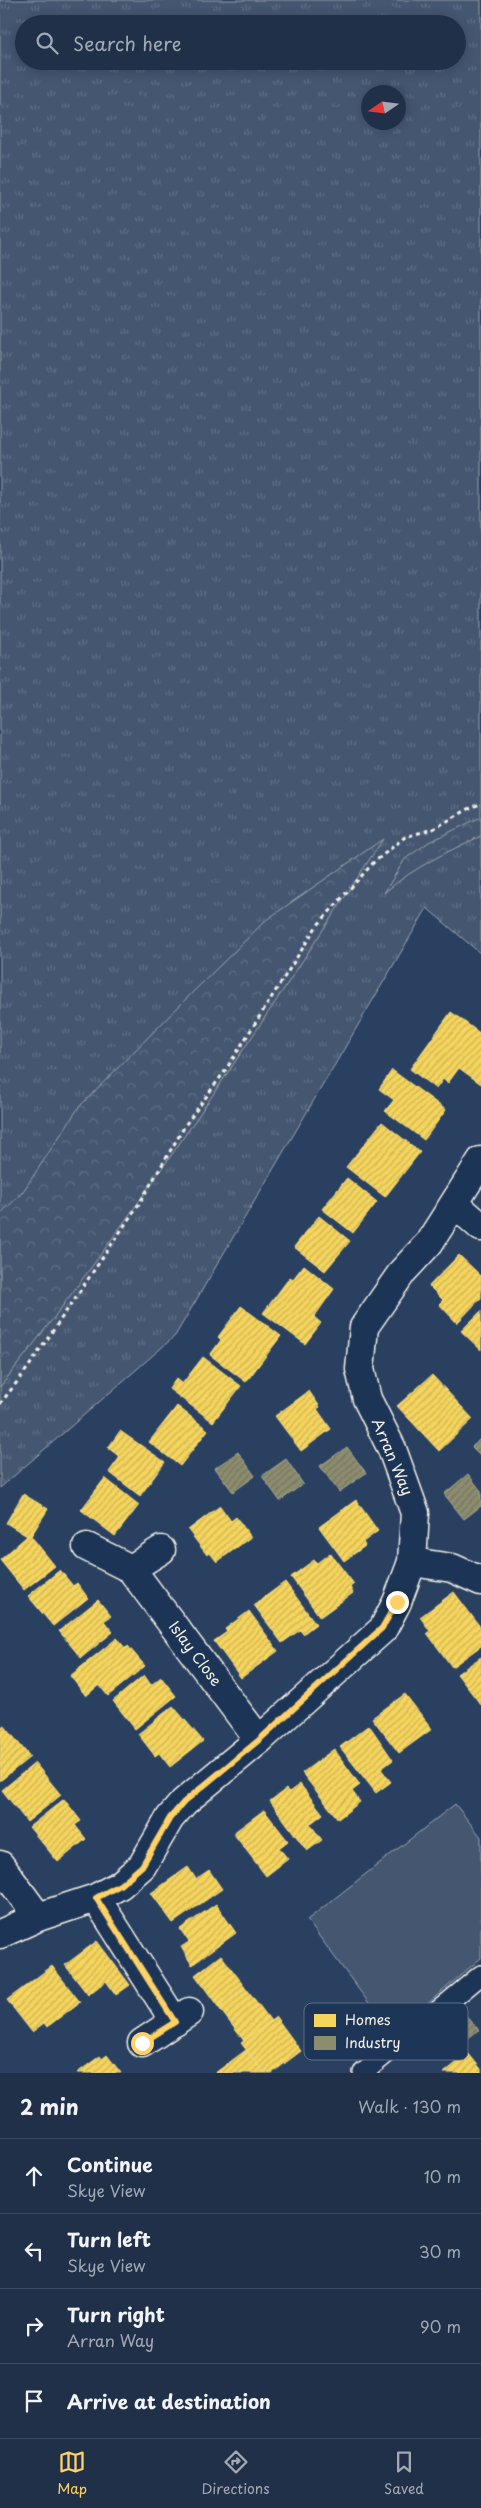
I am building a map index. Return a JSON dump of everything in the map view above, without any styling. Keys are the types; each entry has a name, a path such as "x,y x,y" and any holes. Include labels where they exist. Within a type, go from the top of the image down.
{"street":[{"name":"Arran Way","path":"0,1934 38,1917 96,1898 120,1885 142,1866 170,1818 184,1802 259,1740 382,1628 397,1602 412,1562 415,1513 392,1449 366,1399 360,1369 364,1327 402,1271 429,1243 481,1161"},
{"path":"455,1204 481,1227"},
{"name":"Islay Close","path":"87,1548 131,1569 259,1740"},
{"path":"131,1569 161,1550"},
{"path":"412,1562 452,1568 481,1581"},
{"path":"0,1865 38,1917"},
{"path":"96,1898 183,2017 142,2043"}],"lane":[{"path":"447,2003 481,1975"},
{"path":"363,2073 379,2060"}],"path":[{"path":"0,1404 32,1362 133,1212 186,1124 225,1071 316,927 373,863 405,837 433,829 481,804"}],"green space":[{"path":"0,0 481,0 481,954 427,908 175,1336 0,1488"},
{"path":"481,817 481,836 418,868 384,893 405,859 429,842"},
{"path":"383,839 150,1186 0,1387 0,1214 22,1193 79,1107 266,920"},
{"path":"455,1804 481,1837 481,1958 428,2003 369,2003 307,1920"}],"building: Homes":[{"path":"451,1012 481,1034 481,1084 459,1068 448,1083 443,1079 436,1089 410,1069"},
{"path":"392,1070 446,1110 424,1140 385,1111 394,1100 379,1089"},
{"path":"382,1122 420,1152 385,1197 346,1167"},
{"path":"347,1178 377,1202 353,1233 322,1209"},
{"path":"319,1216 350,1241 325,1271 294,1247"},
{"path":"459,1255 481,1276 481,1298 457,1323 439,1304 443,1300 429,1286"},
{"path":"304,1265 334,1289 314,1317 321,1323 305,1344 263,1313 290,1277 293,1279"},
{"path":"241,1306 281,1336 246,1382 210,1355 221,1340 218,1337"},
{"path":"481,1311 481,1350 461,1331"},
{"path":"203,1357 241,1386 213,1422 169,1389 176,1379 182,1384"},
{"path":"432,1375 473,1419 439,1451 397,1406"},
{"path":"309,1391 320,1407 317,1409 331,1429 301,1451 275,1416"},
{"path":"177,1406 208,1430 180,1466 149,1442"},
{"path":"120,1431 165,1462 140,1496 109,1472 120,1457 108,1448"},
{"path":"105,1478 139,1505 115,1536 81,1510"},
{"path":"23,1494 48,1509 31,1536 55,1566 24,1590 0,1560 27,1536 6,1523"},
{"path":"356,1500 378,1531 363,1542 365,1546 344,1561 319,1527"},
{"path":"220,1506 231,1521 236,1517 251,1537 217,1562 210,1553 207,1555 188,1530"},
{"path":"330,1553 354,1584 350,1587 353,1593 320,1617 291,1577 314,1560 317,1563"},
{"path":"60,1570 73,1586 77,1583 88,1598 53,1626 28,1596"},
{"path":"285,1582 316,1624 303,1634 300,1630 282,1643 254,1605"},
{"path":"454,1592 481,1628 481,1646 452,1667 427,1633 430,1631 420,1617"},
{"path":"98,1600 111,1616 104,1621 113,1632 81,1658 59,1631"},
{"path":"249,1611 278,1651 241,1678 214,1641 227,1632 225,1629"},
{"path":"117,1638 125,1648 128,1646 145,1666 108,1696 99,1685 86,1696 70,1676"},
{"path":"481,1657 481,1705 457,1674"},
{"path":"144,1675 151,1685 161,1677 176,1696 135,1729 113,1701"},
{"path":"405,1694 432,1729 399,1753 372,1718"},
{"path":"173,1706 203,1741 170,1767 159,1753 155,1756 138,1734"},
{"path":"4,1725 30,1757 0,1781 0,1728"},
{"path":"369,1725 393,1760 381,1769 391,1782 376,1793 340,1747"},
{"path":"334,1749 360,1785 352,1791 360,1802 338,1819 302,1773"},
{"path":"35,1763 61,1795 27,1822 2,1790"},
{"path":"300,1784 323,1814 310,1824 322,1840 307,1851 270,1801 286,1789 289,1792"},
{"path":"64,1799 81,1821 75,1825 86,1839 58,1862 29,1827"},
{"path":"264,1810 288,1841 279,1848 288,1859 266,1876 233,1833"},
{"path":"188,1867 196,1879 209,1870 222,1889 173,1923 151,1893"},
{"path":"216,1904 236,1933 192,1965 181,1947 189,1942 180,1929"},
{"path":"97,1941 130,1985 116,1995 106,1981 88,1995 65,1965"},
{"path":"221,1955 246,1988 219,2008 195,1975"},
{"path":"52,1966 80,2002 47,2027 44,2023 32,2032 7,2000"},
{"path":"246,1988 271,2021 244,2041 219,2008"},
{"path":"276,2017 301,2051 272,2073 264,2073 241,2043"},
{"path":"246,2050 264,2073 215,2073"},
{"path":"468,2053 481,2069 481,2073 444,2073 460,2060 468,2060"},
{"path":"107,2055 121,2073 77,2073 100,2056 102,2059"}],"building: Industry":[{"path":"481,1438 481,1456 472,1447"},
{"path":"347,1447 366,1473 339,1492 320,1466"},
{"path":"238,1452 255,1476 233,1492 215,1468"},
{"path":"286,1459 303,1484 280,1501 262,1476"},
{"path":"468,1474 481,1491 481,1506 464,1519 444,1494"},
{"path":"468,2018 479,2030 468,2038"}],"route":[{"path":"142,2043 175,2022 96,1898 120,1885 142,1866 170,1818 184,1802 259,1740 382,1628 397,1602"}]}
